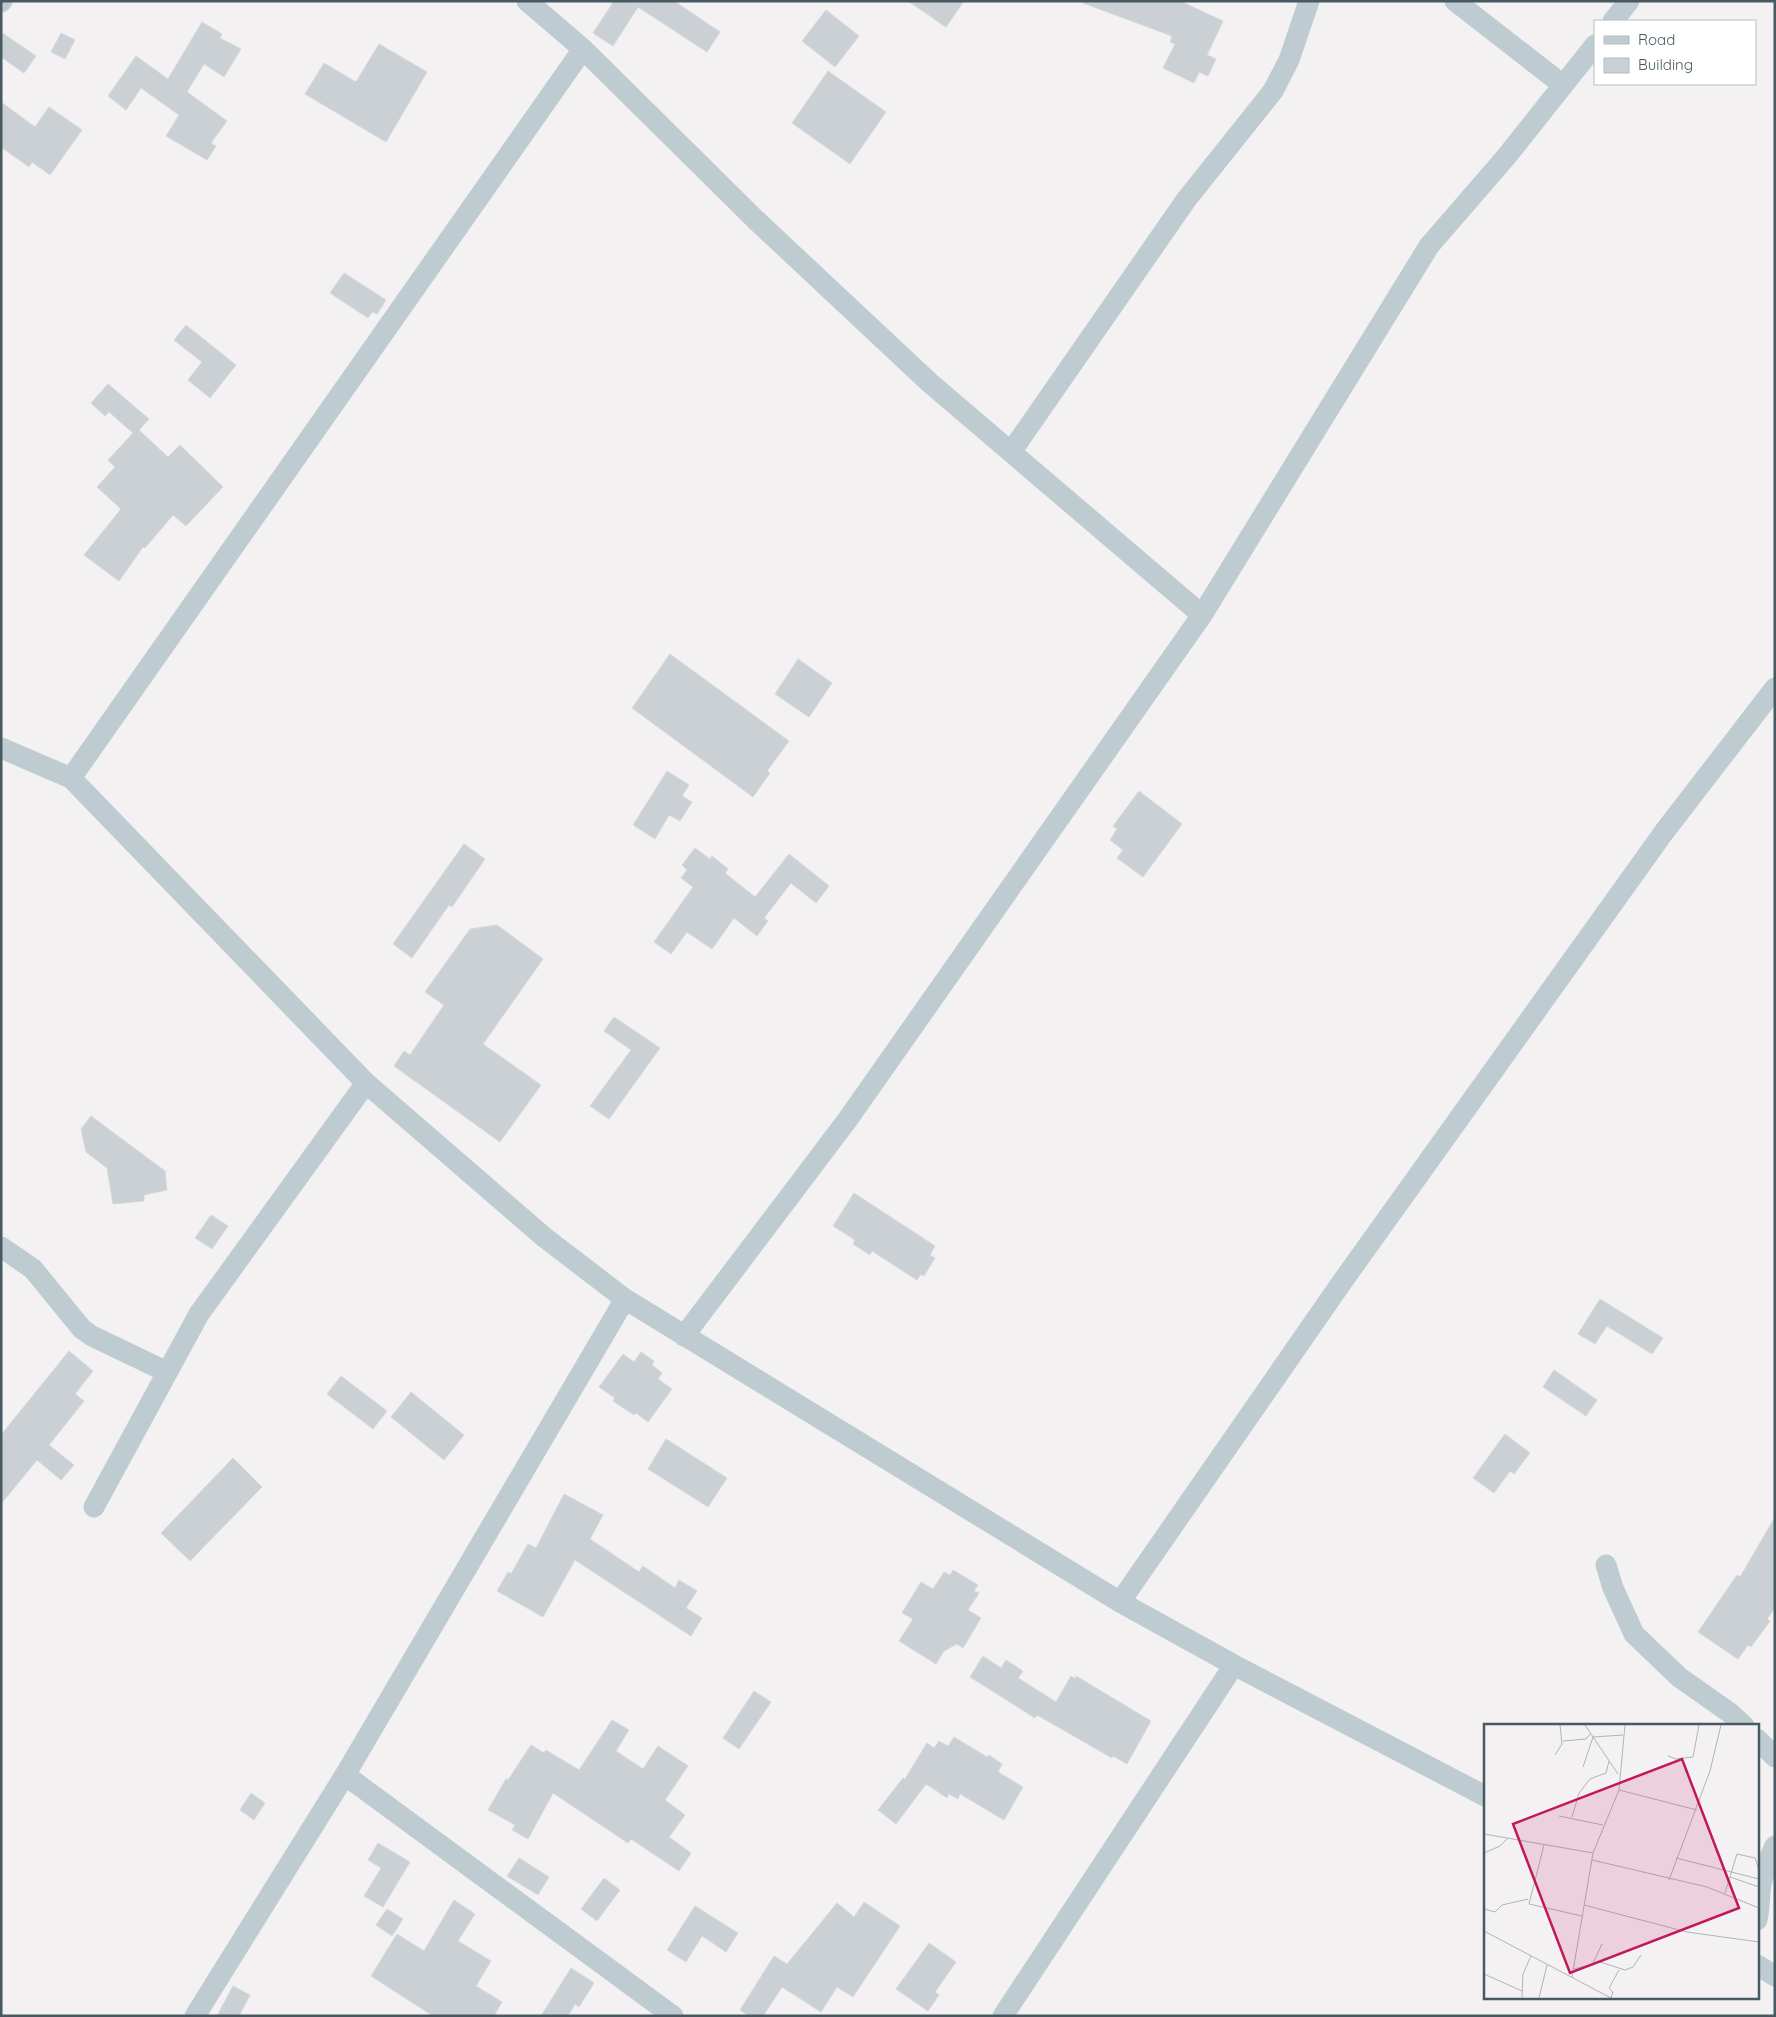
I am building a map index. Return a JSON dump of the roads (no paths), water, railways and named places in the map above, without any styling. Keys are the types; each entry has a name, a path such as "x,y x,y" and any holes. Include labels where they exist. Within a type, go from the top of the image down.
{"street":[{"path":"527,1 583,49 764,228 930,383 1202,615"},
{"path":"1011,452 1186,200 1273,91 1288,60 1308,1"},
{"path":"1455,1 1563,85"},
{"path":"1614,20 1629,1"},
{"path":"684,1336 848,1119 1202,615 1429,246 1506,157 1594,46"},
{"path":"70,778 583,49"},
{"path":"1120,1602 1342,1282 1652,848 1775,688"},
{"path":"1,748 70,778 366,1083 544,1236 624,1299 1120,1602 1234,1665 1484,1795"},
{"path":"94,1506 199,1314 366,1083"},
{"path":"1,1247 33,1269 82,1329 92,1336 168,1372"},
{"path":"195,2016 345,1775 624,1299"},
{"path":"1606,1565 1613,1588 1634,1634 1678,1677 1730,1713 1742,1724"},
{"path":"1003,2016 1234,1665"},
{"path":"1758,1740 1775,1757"},
{"path":"345,1775 672,2016"},
{"path":"1758,1916 1761,1885 1775,1846"},
{"path":"1758,1966 1775,1976"}]}
